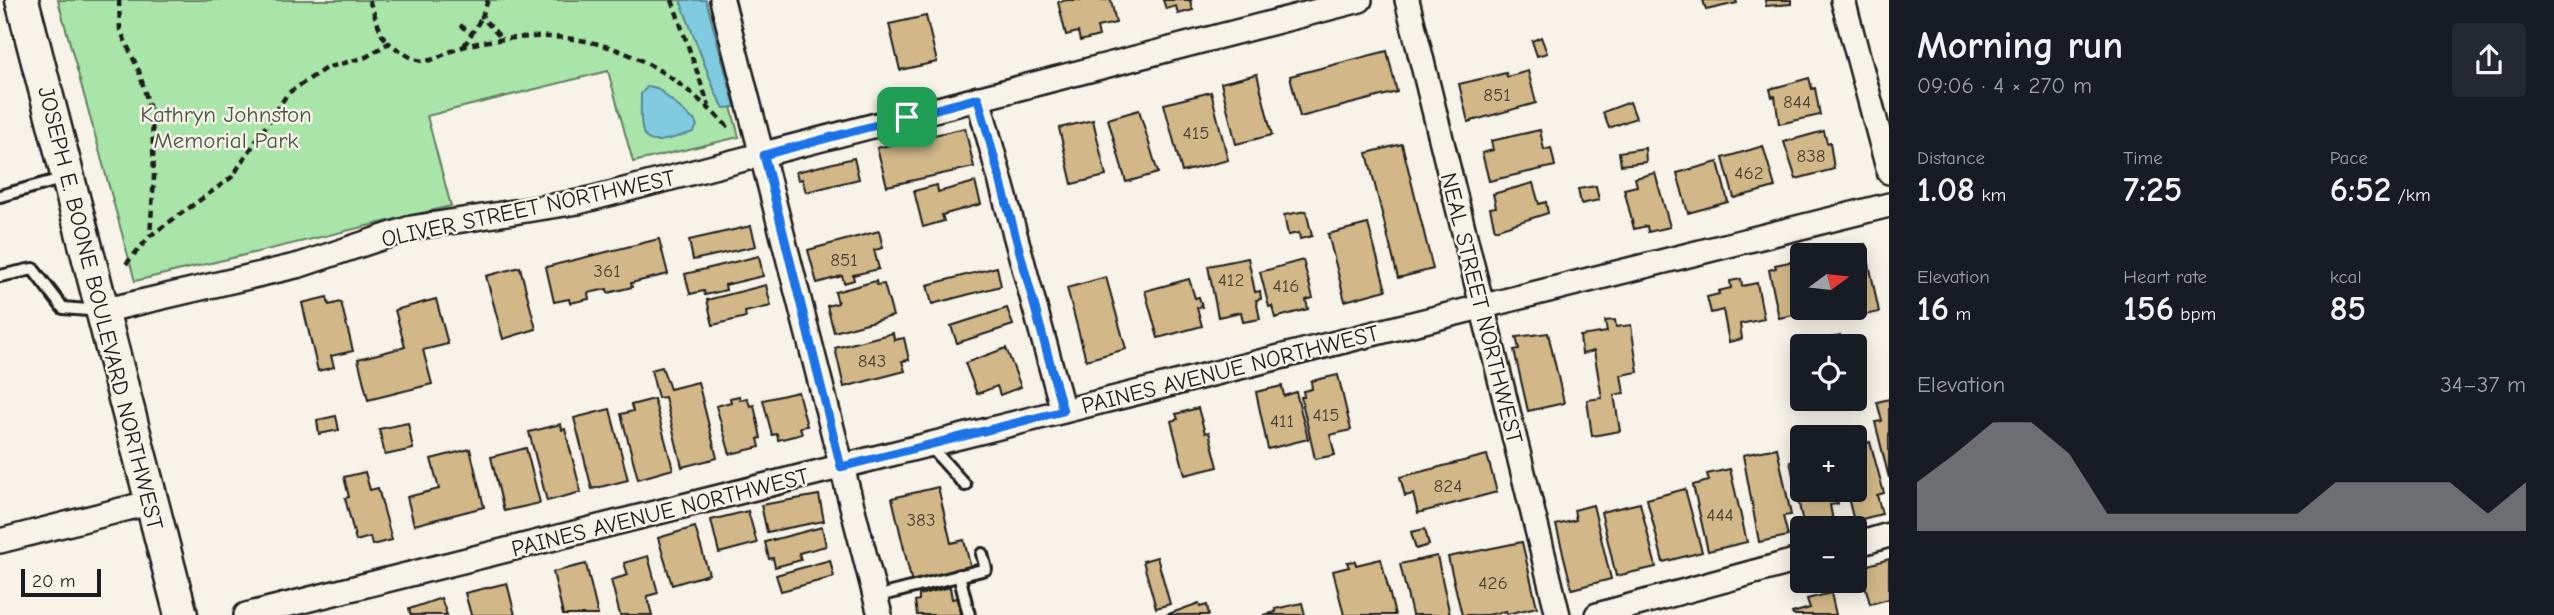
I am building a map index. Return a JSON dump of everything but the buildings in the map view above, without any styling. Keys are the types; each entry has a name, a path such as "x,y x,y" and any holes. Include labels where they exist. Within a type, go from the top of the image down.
{"main road":[{"name":"JOSEPH E. BOONE BOULEVARD NORTHWEST","path":"22,0 181,615"}],"street":[{"path":"722,0 878,606"},
{"name":"OLIVER STREET NORTHWEST","path":"102,311 300,265 411,228 578,202 1360,0"},
{"name":"NEAL STREET NORTHWEST","path":"1407,0 1558,615"},
{"path":"1843,0 1889,172"},
{"path":"978,98 1063,411"},
{"name":"PAINES AVENUE NORTHWEST","path":"246,615 1889,205"},
{"path":"0,541 152,502"},
{"path":"1867,541 1889,535"},
{"path":"1597,615 1790,562"}],"lane":[{"path":"0,196 68,178"},
{"path":"0,276 33,269 63,308 102,311"},
{"path":"929,445 965,485"},
{"path":"878,606 959,575 986,569 982,554"},
{"path":"959,575 969,615"}],"path":[{"path":"119,0 120,30 139,71 152,117 154,177 150,236"},
{"path":"369,0 382,35 409,58 428,62 464,46 502,39 552,37 606,46 635,56 669,76 696,95 734,133"},
{"path":"464,46 482,17 488,0"},
{"path":"671,0 711,110"},
{"path":"482,17 502,39"},
{"path":"460,25 472,34"},
{"path":"126,264 150,236 232,177 288,93 326,68 366,57 389,43"}],"green space":[{"name":"Kathryn Johnston Memorial Park","path":"58,0 703,0 739,137 633,162 608,71 427,116 451,206 135,281"}],"water":[{"path":"680,0 706,0 735,107 724,108 716,94"},
{"path":"648,86 657,88 695,121 697,126 693,132 663,140 653,141 647,138 641,124 641,94"}],"route":[{"path":"978,98 1063,411 841,467 764,155 907,117 978,98"}]}
